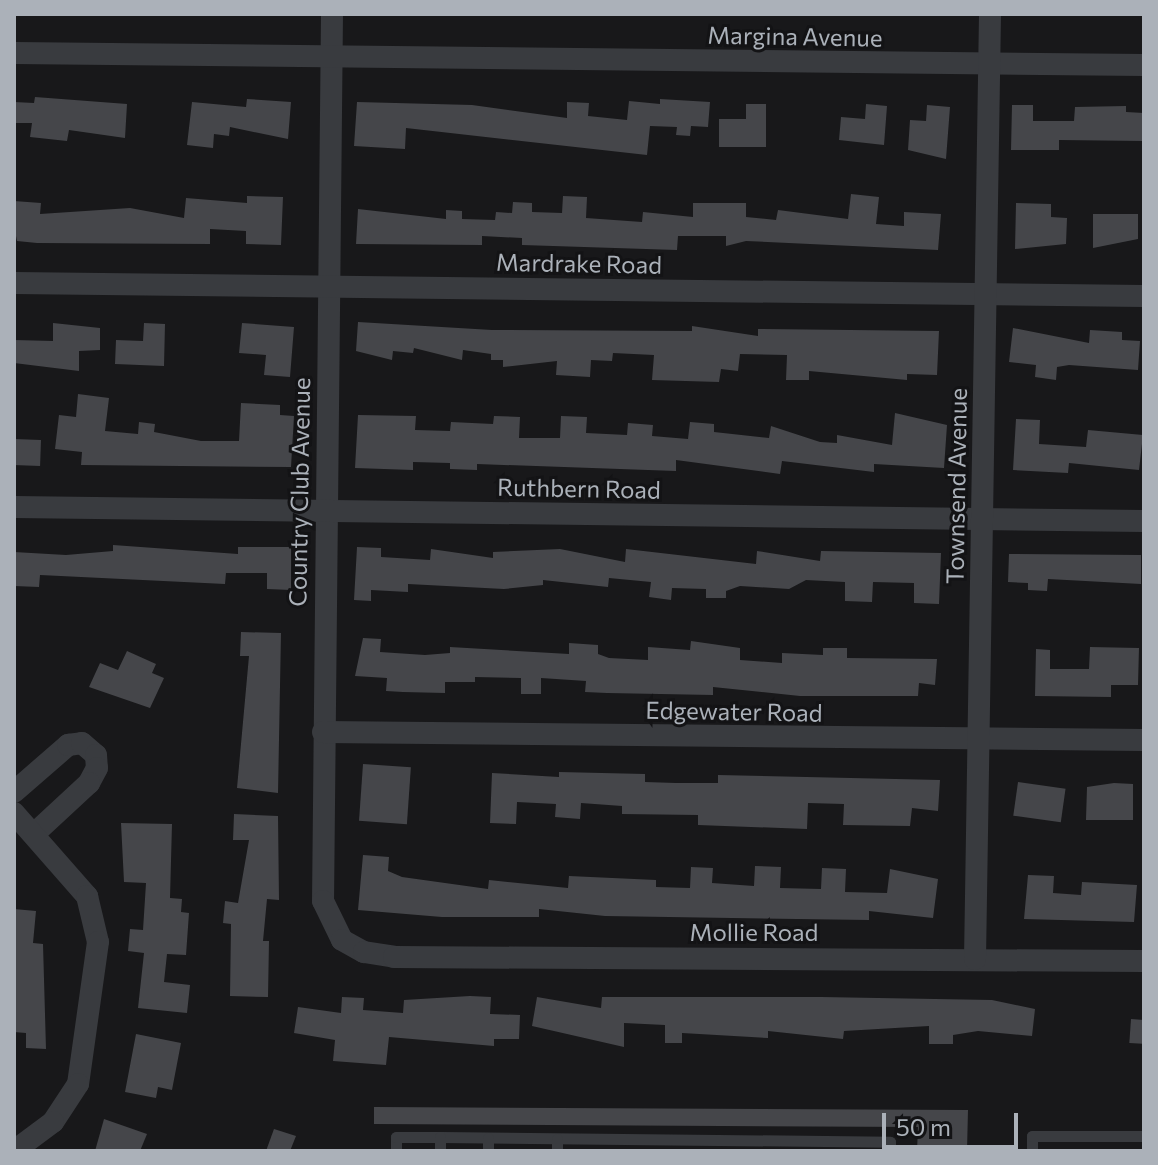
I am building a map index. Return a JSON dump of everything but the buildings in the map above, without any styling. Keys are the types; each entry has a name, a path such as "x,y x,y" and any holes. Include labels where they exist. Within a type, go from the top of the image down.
{"street":[{"name":"Country Club Avenue","path":"332,14 324,511 323,901 333,929 364,952"},
{"name":"Townsend Avenue","path":"975,959 990,14"},
{"name":"Margina Avenue","path":"14,53 1144,65"},
{"name":"Mardrake Road","path":"14,283 1144,296"},
{"name":"Ruthbern Road","path":"14,507 1144,521"},
{"name":"Edgewater Road","path":"323,732 1144,740"},
{"path":"14,792 68,745 82,743 96,755 97,768 89,783 34,834"},
{"path":"14,813 87,896 98,942 78,1084 53,1122 17,1150"},
{"name":"Mollie Road","path":"364,952 1144,961"}],"lane":[{"path":"1032,1151 1032,1136 1144,1136"},
{"path":"396,1151 396,1137 488,1138 523,1145 890,1142 890,1151"},
{"path":"440,1137 440,1151"},
{"path":"488,1138 488,1151"}]}
